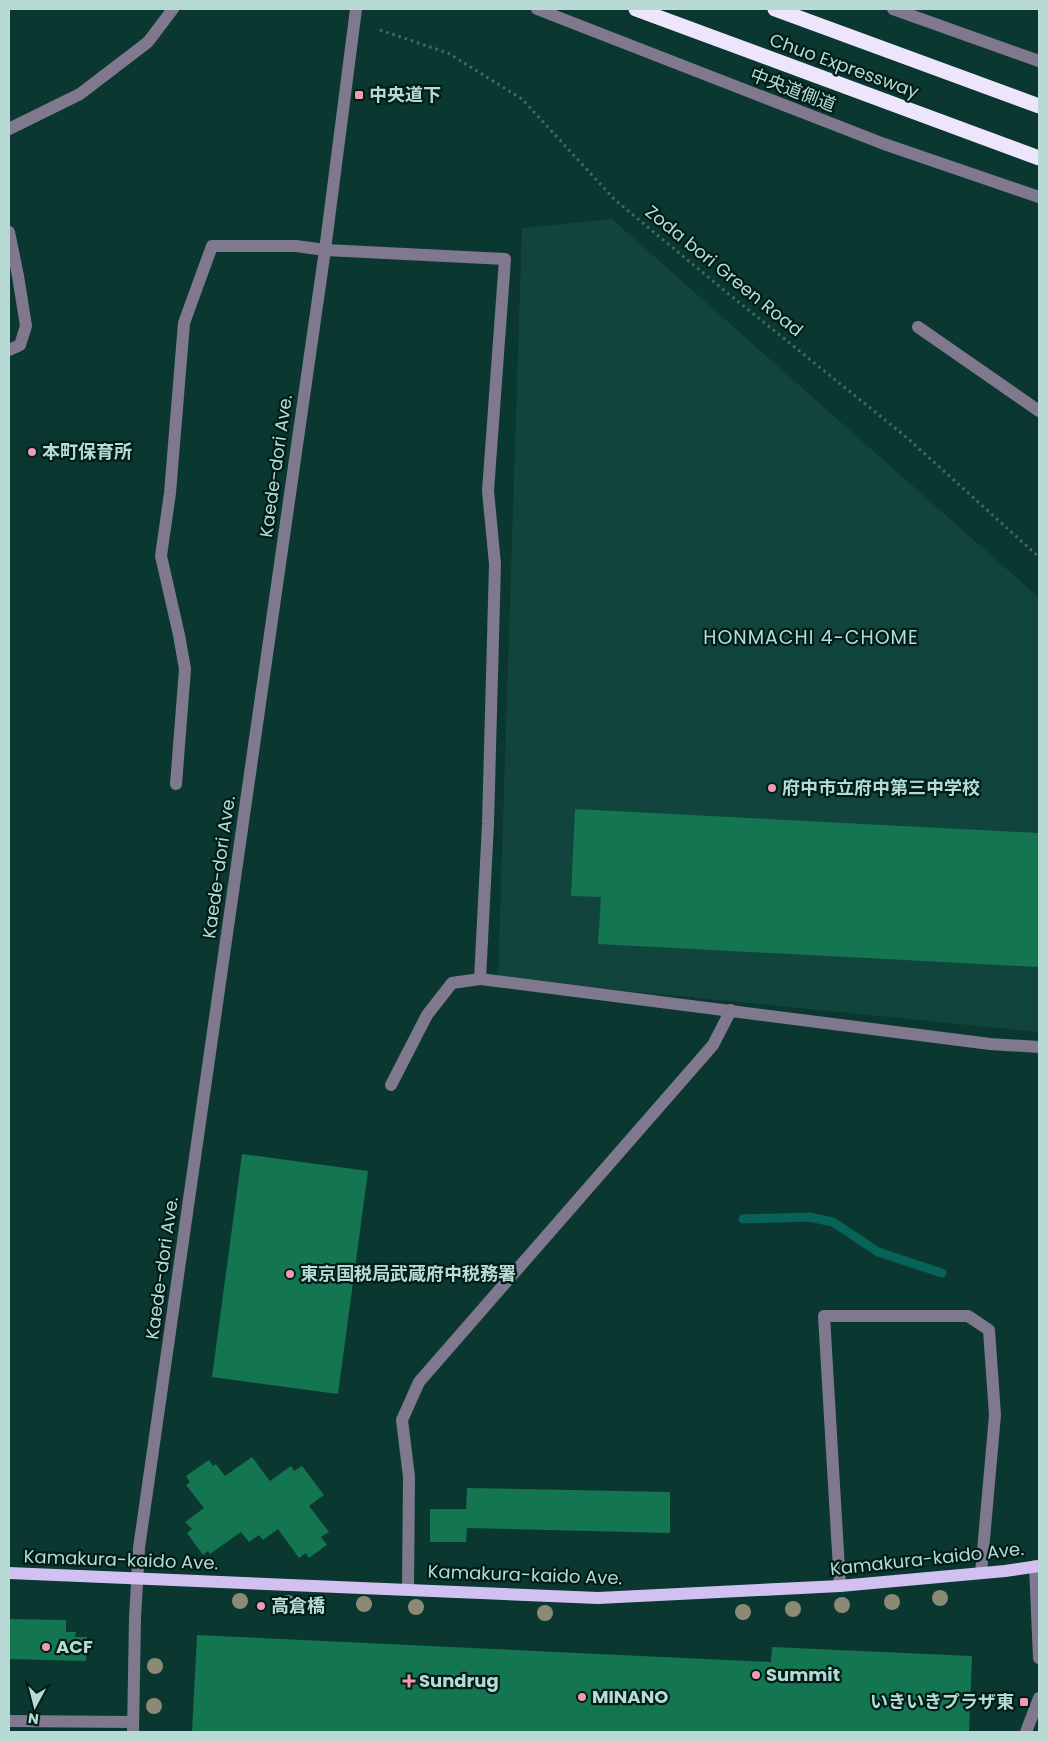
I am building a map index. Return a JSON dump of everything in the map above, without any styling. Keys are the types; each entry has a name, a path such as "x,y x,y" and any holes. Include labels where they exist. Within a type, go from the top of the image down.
{"highway":[{"name":"Chuo Expressway","path":"636,9 1039,158"},
{"name":"Chuo Expressway","path":"775,9 1039,106"}],"main road":[{"name":"Kamakura-kaido Ave.","path":"9,1573 598,1598 840,1586 1005,1572 1037,1566"}],"street":[{"path":"9,129 80,94 148,42 173,9"},
{"name":"Kaede-dori Ave.","path":"133,1727 135,1618 144,1518 325,250 356,9"},
{"name":"中央道側道","path":"537,9 884,144 1039,197"},
{"path":"893,9 1039,61"},
{"path":"9,232 26,326 20,345 9,350"},
{"path":"176,784 185,669 161,556 170,492 184,323 212,246 296,246 325,250 504,259 488,491 496,564 488,824 480,979"},
{"path":"918,327 1039,411"},
{"path":"391,1085 427,1015 452,983 480,979 990,1044 1039,1047"},
{"path":"408,1590 410,1476 402,1420 419,1382 713,1045 731,1010"},
{"path":"840,1586 824,1316 968,1316 989,1330 995,1415 981,1573"},
{"path":"1037,1566 1039,1658"},
{"path":"1026,1732 1039,1698"},
{"path":"9,1721 133,1727"}],"path":[{"name":"Zoda bori Green Road","path":"380,30 448,53 522,99 615,200 724,291 905,436 1039,557"}],"shaded area":[{"name":"府中市立府中第三中学校","path":"612,219 1039,598 1039,1032 498,978 522,228"}],"building":[{"path":"575,809 1039,833 1038,967 598,944 601,897 571,896"},
{"name":"東京国税局武蔵府中税務署","path":"242,1154 368,1171 338,1394 212,1377"},
{"path":"252,1457 270,1481 291,1466 294,1471 302,1466 324,1495 309,1506 329,1532 321,1537 327,1545 309,1558 306,1553 299,1558 278,1529 263,1540 259,1535 249,1542 241,1532 210,1554 208,1551 203,1555 187,1533 192,1529 185,1522 204,1508 186,1485 190,1482 186,1476 209,1460 213,1466 216,1464 225,1476"},
{"path":"467,1488 670,1492 670,1533 467,1528 466,1542 430,1542 430,1509 466,1509"},
{"path":"9,1619 66,1620 66,1632 76,1632 75,1637 87,1637 86,1661 9,1659"},
{"name":"MINANO","path":"197,1635 771,1662 772,1647 972,1656 969,1732 192,1732"}],"waterway":[{"path":"743,1219 809,1217 833,1222 878,1252 942,1273"}],"place":[{"name":"中央道下","path":"359,95"},
{"name":"本町保育所","path":"32,452"},
{"name":"府中市立府中第三中学校","path":"772,788"},
{"name":"東京国税局武蔵府中税務署","path":"290,1274"},
{"name":"高倉橋","path":"261,1606"},
{"name":"ACF","path":"46,1647"},
{"name":"Summit","path":"756,1675"},
{"name":"Sundrug","path":"409,1681"},
{"name":"MINANO","path":"582,1697"},
{"name":"いきいきプラザ東","path":"1024,1702"}],"district":[{"name":"HONMACHI 4-CHOME","path":"811,637"}]}
